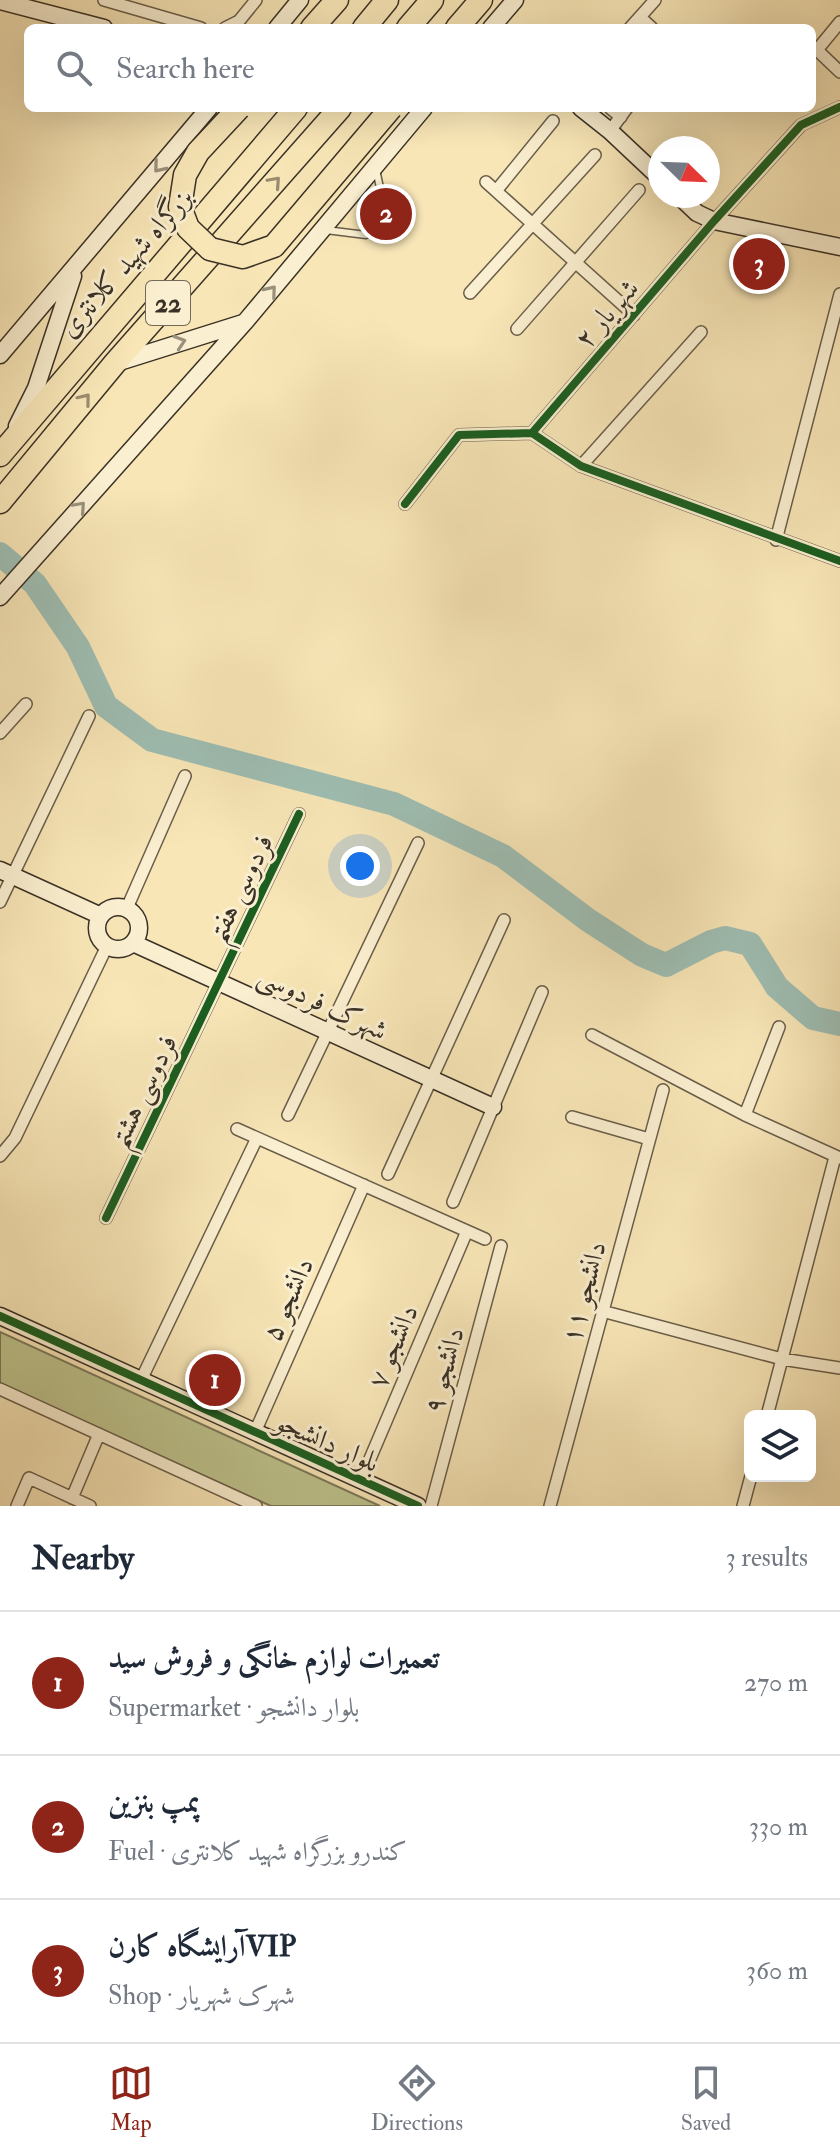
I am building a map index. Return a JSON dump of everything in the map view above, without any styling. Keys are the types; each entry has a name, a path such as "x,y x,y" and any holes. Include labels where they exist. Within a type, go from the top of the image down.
{"highway":[{"path":"313,24 337,0"},
{"path":"367,24 387,0"},
{"path":"411,24 432,0"},
{"path":"460,24 481,0"},
{"path":"235,112 198,152 185,175 180,207 190,231 212,251 243,257 274,246 388,112"},
{"name":"بزرگراه شهید کلانتری","path":"3,451 293,112"},
{"name":"بزرگراه شهید کلانتری","path":"0,502 115,363 336,112"}],"main road":[{"path":"280,24 300,0"},
{"path":"312,24 328,0"},
{"path":"494,24 515,0"},
{"path":"0,1 89,24"},
{"path":"71,19 80,24"},
{"path":"185,136 191,112"},
{"path":"0,355 206,112"},
{"path":"0,597 245,322 421,112"},
{"path":"586,112 648,167"},
{"path":"692,208 714,221 840,247"},
{"path":"3,451 36,388 78,263"},
{"path":"115,363 245,322"},
{"path":"5,879 99,921"},
{"path":"114,907 127,908 139,924 135,940 118,949 107,946 99,938 99,921 114,907"},
{"name":"شهرک فردوسی","path":"135,940 494,1103"},
{"name":"بلوار دانشجو","path":"0,1316 418,1506"}],"street":[{"path":"104,0 122,2 189,24"},
{"path":"233,24 256,0"},
{"path":"634,24 655,0"},
{"path":"640,17 648,24"},
{"path":"840,22 817,50 840,72"},
{"name":"۲ شهریار","path":"532,433 801,125 840,107"},
{"path":"610,131 624,112"},
{"path":"496,191 553,121"},
{"path":"470,293 595,155"},
{"path":"486,182 634,315"},
{"path":"517,329 639,190"},
{"path":"776,540 840,294"},
{"path":"581,466 701,332"},
{"path":"405,504 459,435 532,433 581,466 840,561"},
{"path":"0,733 26,704"},
{"path":"0,902 5,879 89,716"},
{"path":"127,908 185,776"},
{"name":"فردوسی هفتم","path":"220,979 299,814"},
{"path":"288,1115 418,843"},
{"path":"388,1174 504,920"},
{"path":"0,1156 15,1138 107,946"},
{"name":"فردوسی هشتم","path":"106,1218 220,979"},
{"path":"453,1202 542,992"},
{"path":"745,1115 779,1027"},
{"path":"592,1035 745,1115 838,1158 769,1410"},
{"name":"دانشجو ۱۱","path":"550,1506 663,1090"},
{"path":"572,1117 649,1139"},
{"path":"237,1129 485,1239"},
{"path":"141,1380 257,1138"},
{"name":"دانشجو ۵","path":"255,1432 364,1185"},
{"name":"دانشجو ۷","path":"361,1480 467,1231"},
{"name":"دانشجو ۹","path":"431,1506 501,1246"},
{"path":"602,1311 782,1359 840,1368"},
{"path":"0,1389 256,1506"},
{"path":"72,1498 99,1434"},
{"path":"17,1506 29,1478 90,1506"},
{"path":"743,1506 749,1482"}],"lane":[{"path":"322,230 366,235 386,214 394,196 380,188 375,167"}],"green space":[{"path":"0,1332 380,1506 271,1506 0,1384"}],"waterway":[{"path":"0,554 35,584 78,647 106,706 152,740 394,804 503,856 588,920 642,955 666,965 725,938 750,944 777,987 813,1018 840,1024"}],"cycle path":[{"path":"532,433 801,125 840,107"},
{"path":"405,504 459,435 532,433 581,466 840,561"},
{"path":"106,1218 299,814"},
{"path":"0,1316 418,1506"}],"place":[{"name":"پمپ بنزین","path":"386,214"},
{"name":"آرایشگاه کارنVIP","path":"759,264"},
{"name":"تعمیرات لوازم خانگی و فروش سید","path":"215,1380"}]}
